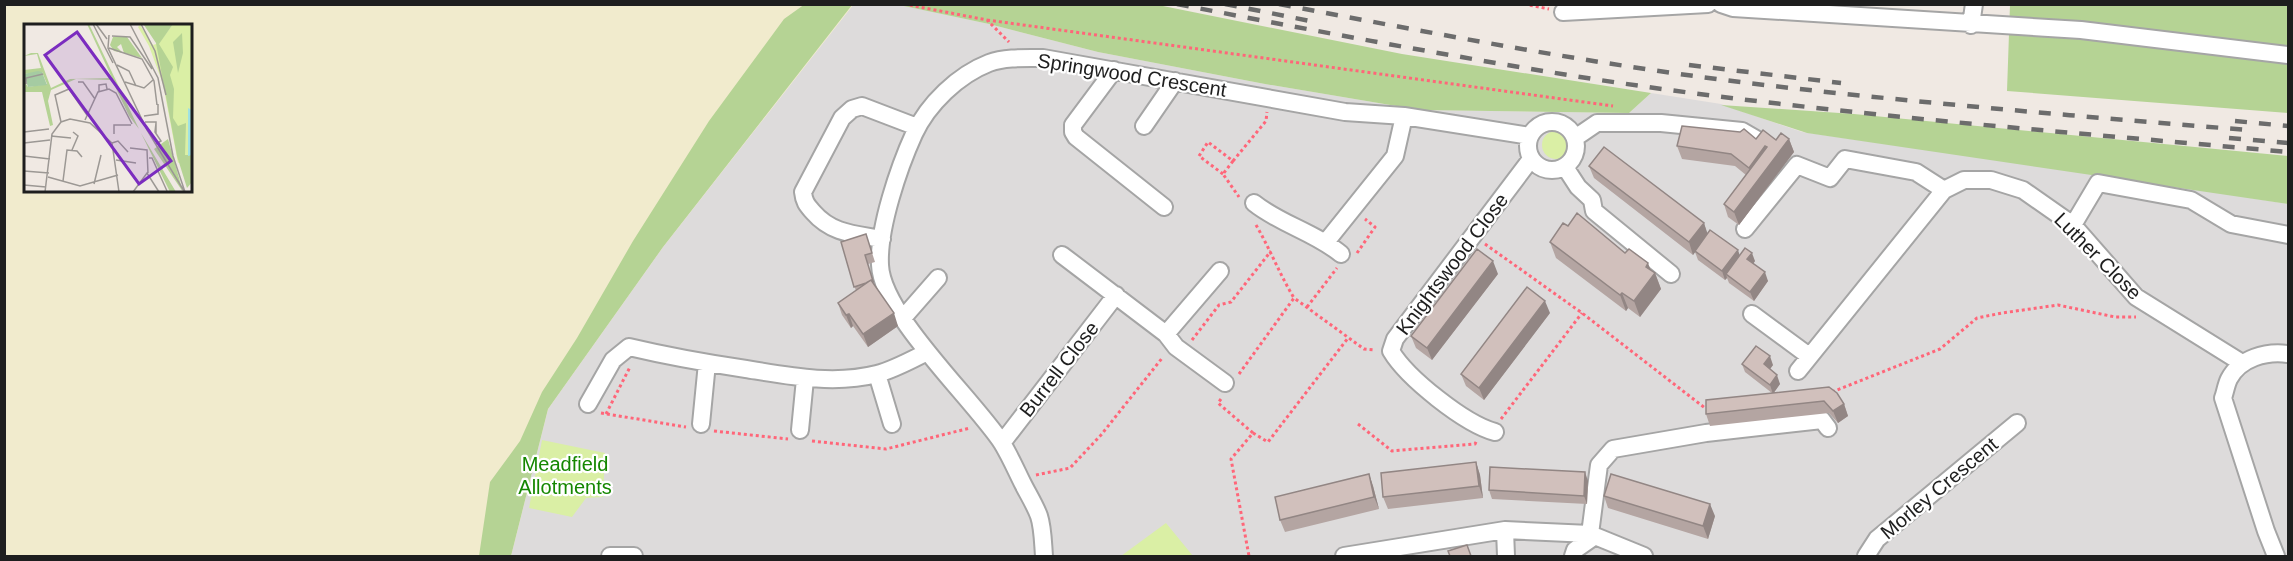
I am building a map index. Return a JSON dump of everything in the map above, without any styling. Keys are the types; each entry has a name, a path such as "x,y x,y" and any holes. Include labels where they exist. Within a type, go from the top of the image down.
{"street":[{"path":"1563,12 1708,4"},
{"path":"1721,4 1733,8 1971,25 2081,30 2289,55"},
{"path":"1971,25 1974,4"},
{"name":"Springwood Crescent","path":"1044,556 1040,517 1002,443 927,352 903,318 890,297 879,266 882,239 896,177 917,127 934,104 969,73 990,63 1043,58 1345,112 1404,116 1530,136"},
{"path":"1114,70 1073,125 1073,132 1076,137 1164,207"},
{"path":"1144,126 1175,81"},
{"path":"882,239 833,229 825,224 804,201 803,192 842,118 852,109 862,106 917,127"},
{"path":"1326,242 1395,156 1404,116"},
{"path":"1557,122 1571,131 1575,138 1575,154 1565,167 1550,171 1543,169 1531,159 1528,144 1530,136 1541,124 1557,122"},
{"path":"1575,138 1597,123 1661,123 1743,131 1763,144"},
{"name":"Knightswood Close","path":"1489,430 1461,416 1399,364 1391,351 1395,339 1531,159"},
{"path":"1745,229 1797,165 1830,178 1845,159 1916,172 1944,190 1798,371"},
{"path":"1565,167 1578,186 1592,200 1594,211 1671,274"},
{"name":"Luther Close","path":"1944,190 1964,180 1991,180 2023,190 2073,225 2136,297 2242,363"},
{"path":"2073,225 2098,183 2191,200 2231,224 2289,235"},
{"path":"1254,203 1267,214 1326,242 1341,254"},
{"path":"1062,255 1229,385"},
{"path":"1174,343 1220,271"},
{"path":"903,318 938,278"},
{"name":"Burrell Close","path":"1002,443 1116,295"},
{"path":"1752,314 1809,356"},
{"path":"592,408 613,360 634,348 805,379 839,379 877,374 901,366 927,352"},
{"path":"2276,556 2223,398 2229,379 2242,363 2256,356 2289,354"},
{"path":"701,427 707,363"},
{"path":"877,374 892,424"},
{"path":"803,437 805,379"},
{"path":"1573,556 1575,550 1593,535 1599,465 1613,449 1706,433 1822,420 1828,428"},
{"name":"Morley Crescent","path":"1866,556 1877,539 2017,423"},
{"path":"1505,530 1506,556"},
{"path":"1344,556 1505,530 1593,535 1644,556"},
{"path":"610,556 634,556"}],"path":[{"path":"904,4 987,20 1623,107"},
{"path":"1524,4 1563,12"},
{"path":"987,20 1024,58"},
{"path":"1233,161 1266,121 1269,98"},
{"path":"1020,479 1070,468 1101,435 1174,343 1219,305 1231,302 1271,251"},
{"path":"1348,338 1268,442 1253,433 1218,403 1294,298 1364,349 1391,351"},
{"path":"1358,424 1392,451 1475,444 1502,419 1582,313"},
{"path":"606,414 634,348"},
{"path":"592,408 606,414 886,449 985,422"},
{"path":"1249,556 1231,459 1253,433"}],"shaded area":[{"path":"4,5 853,5 663,247 548,409 511,556 5,556"},
{"path":"853,5 899,5 989,24 1098,52 1265,84 1420,110 1629,113 1651,93 1721,104 1802,132 2288,204 2288,556 511,556 548,409 663,247"}],"green space":[{"path":"805,4 852,5 663,247 548,409 511,556 479,556 490,482 520,441 542,392 709,121 784,19"},
{"path":"899,5 1158,5 1402,54 1651,93 1629,113 1420,110 1265,84 1098,52 989,24"},
{"path":"2010,5 2288,5 2288,113 2007,91"},
{"path":"1721,105 1854,114 2288,156 2288,204 1807,133"},
{"path":"1556,131 1566,135 1570,145 1566,155 1556,159 1546,155 1542,145 1546,135"},
{"name":"Meadfield Allotments","path":"542,440 605,453 603,497 586,498 572,517 529,508"},
{"path":"1166,523 1193,556 1121,556"}],"building":[{"path":"1682,126 1740,132 1744,129 1756,139 1763,130 1776,140 1781,133 1789,139 1734,212 1724,204 1767,147 1765,146 1749,168 1731,154 1677,146"},
{"path":"1604,147 1704,223 1689,242 1589,166"},
{"path":"1577,213 1625,253 1629,249 1648,263 1646,267 1655,273 1634,301 1622,293 1620,295 1550,242 1563,223 1568,226"},
{"path":"1710,230 1738,250 1722,271 1695,251"},
{"path":"866,234 872,253 865,255 873,281 854,287 841,242"},
{"path":"1745,248 1752,253 1747,259 1765,272 1750,292 1726,274"},
{"path":"1477,249 1493,261 1427,348 1411,336"},
{"path":"871,280 894,313 863,334 838,303"},
{"path":"1527,287 1545,301 1479,388 1461,374"},
{"path":"1756,346 1770,356 1764,364 1777,375 1770,385 1742,364"},
{"path":"1829,387 1837,393 1844,404 1833,411 1824,401 1706,414 1706,400"},
{"path":"1476,462 1479,486 1383,497 1381,473"},
{"path":"1490,467 1585,472 1584,496 1489,490"},
{"path":"1369,474 1374,497 1280,520 1275,497"},
{"path":"1611,474 1710,504 1703,526 1604,496"},
{"path":"1467,545 1471,556 1450,556 1448,551"}],"railway":[{"path":"1177,4 1489,62 1679,91 1940,121 2288,152"},
{"path":"1225,4 1310,21"},
{"path":"1279,4 1525,50 1649,70 1832,93 2247,130"},
{"path":"1689,65 1841,83"},
{"path":"2235,121 2288,126"},
{"path":"2229,138 2288,143"}]}
